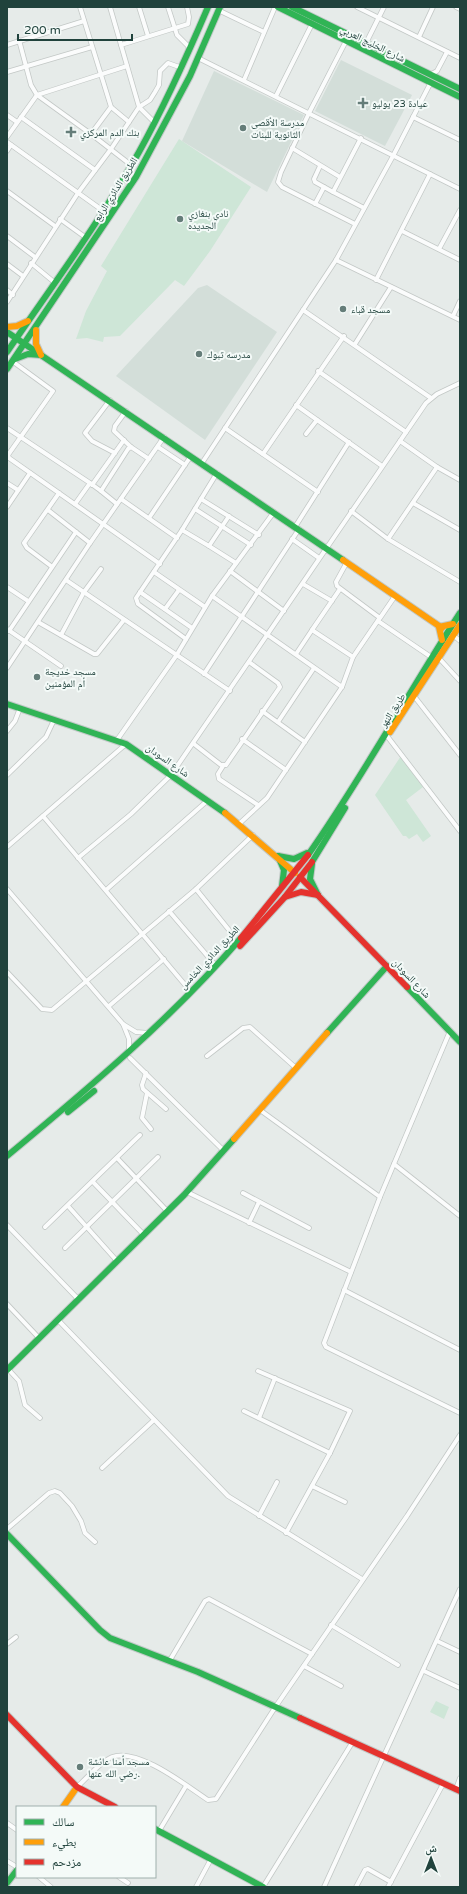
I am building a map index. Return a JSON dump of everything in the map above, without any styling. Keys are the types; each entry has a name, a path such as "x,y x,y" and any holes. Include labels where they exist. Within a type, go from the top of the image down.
{"main road":[{"name":"الطريق الدائري الرابع","path":"7,352 102,210 155,123 182,68 208,7"},
{"name":"شارع الخليج العربي","path":"278,7 460,97"},
{"name":"شارع الخليج العربي","path":"292,7 460,89"},
{"name":"الطريق الدائري الرابع","path":"7,369 136,177 180,97 219,9"},
{"path":"28,321 7,330 25,344 110,400 450,634"},
{"path":"38,325 35,338 41,354"},
{"path":"13,361 28,354 41,354"},
{"name":"طريق النهر","path":"385,735 414,696 438,657 457,624 460,613"},
{"path":"439,627 457,624"},
{"path":"439,627 442,640"},
{"name":"طريق النهر","path":"345,809 385,735 431,657 442,640 450,634"},
{"name":"شارع السودان","path":"7,704 126,744 240,823 278,856 318,895 460,1042"},
{"name":"الطريق الدائري الخامس","path":"7,1156 16,1151 82,1101 262,925 283,898 312,849 340,809 385,735"},
{"name":"الطريق الدائري الخامس","path":"129,1056 216,966 253,926 280,892 314,858 333,831 345,809"},
{"path":"278,856 294,859 312,849"},
{"path":"278,856 284,870 284,878 280,892"},
{"path":"314,858 310,875 311,884 318,895"},
{"path":"283,898 301,892 318,895"},
{"path":"8,1366 40,1338 187,1192 387,966"},
{"name":"الطريق الدائري الخامس","path":"7,1161 16,1151"},
{"path":"7,1534 104,1634 121,1643 170,1660 276,1706 352,1743 458,1790"},
{"path":"7,1715 77,1787 113,1806"},
{"path":"64,1806 77,1787"},
{"path":"157,1830 263,1887"},
{"path":"7,1883 16,1870"}],"street":[{"path":"80,7 111,107 129,122"},
{"path":"110,7 139,107 155,123"},
{"path":"139,7 148,36"},
{"path":"168,7 174,29 180,38 190,48"},
{"path":"121,44 188,24 190,17 187,7"},
{"path":"244,80 275,7"},
{"path":"357,7 460,58"},
{"path":"366,43 384,7"},
{"path":"419,37 433,7"},
{"path":"456,7 460,9"},
{"path":"219,9 264,32"},
{"path":"7,44 84,21"},
{"path":"276,96 312,24"},
{"path":"19,40 31,85 37,95 131,164"},
{"path":"346,41 292,148 278,182 282,187 355,224"},
{"path":"7,72 92,47"},
{"path":"430,75 437,71 447,52"},
{"path":"198,58 361,138 393,156 460,189"},
{"path":"7,302 13,295 30,264 60,218 111,149 139,107 150,100 159,85 160,71 166,63 182,68"},
{"path":"7,137 37,95 127,66"},
{"path":"437,71 439,79"},
{"path":"202,463 336,260 393,156 431,82"},
{"path":"91,134 111,107"},
{"path":"7,115 17,122"},
{"path":"21,117 95,170"},
{"path":"413,117 460,140"},
{"path":"333,192 361,138"},
{"path":"7,151 9,144 102,210"},
{"path":"292,148 340,177"},
{"path":"320,166 314,180 324,187 364,208"},
{"path":"376,280 430,174"},
{"path":"315,204 324,187"},
{"path":"7,191 55,226"},
{"path":"439,249 460,210"},
{"path":"60,218 84,237"},
{"path":"402,231 460,260"},
{"path":"7,236 35,257"},
{"path":"336,260 460,320"},
{"path":"7,264 23,276"},
{"path":"30,264 54,282"},
{"path":"355,344 391,287"},
{"path":"7,290 13,295"},
{"path":"453,316 460,301"},
{"path":"303,310 344,336 431,398"},
{"path":"263,454 318,371 344,336"},
{"path":"13,361 53,391 8,457 160,564"},
{"path":"318,371 406,432"},
{"path":"78,858 131,814 171,775 194,744 382,466 431,398 460,383"},
{"path":"110,400 85,432 92,441 115,453"},
{"path":"296,405 382,466"},
{"path":"126,411 114,428 114,431 132,447 149,459"},
{"path":"306,434 317,420"},
{"path":"7,428 91,484 117,504"},
{"path":"225,428 318,492"},
{"path":"7,668 90,543 164,437"},
{"path":"75,504 124,440"},
{"path":"400,441 437,467 460,480"},
{"path":"204,674 240,616 292,539 318,492 349,442"},
{"path":"101,491 128,449 132,447"},
{"path":"158,447 185,466"},
{"path":"149,518 191,456"},
{"path":"388,539 437,467"},
{"path":"7,507 30,473"},
{"path":"186,638 136,602 136,598 177,538 217,474"},
{"path":"7,483 18,490"},
{"path":"51,566 24,545 59,493"},
{"path":"201,498 259,535"},
{"path":"121,499 177,538"},
{"path":"413,503 460,530"},
{"path":"195,509 251,545"},
{"path":"48,510 90,543"},
{"path":"351,511 388,539 460,582"},
{"path":"117,740 176,656 204,607 236,563 259,535 274,512"},
{"path":"209,546 229,516"},
{"path":"182,530 236,563"},
{"path":"61,666 8,630 76,532"},
{"path":"292,539 319,558"},
{"path":"347,562 336,582 337,586 431,657"},
{"path":"61,635 84,592 101,569"},
{"path":"230,571 284,611"},
{"path":"154,572 204,607"},
{"path":"66,580 176,656 230,691"},
{"path":"303,584 332,601"},
{"path":"7,587 28,601"},
{"path":"296,654 340,589"},
{"path":"165,609 179,590"},
{"path":"140,592 192,628"},
{"path":"212,596 342,687"},
{"path":"240,823 258,804 268,798 342,687 353,657 395,596"},
{"path":"38,622 91,654 97,654 124,620"},
{"path":"312,630 353,657"},
{"path":"450,634 460,641"},
{"path":"438,657 460,681"},
{"path":"7,659 12,661"},
{"path":"249,662 280,684 226,765 223,766 218,774 219,779 258,804"},
{"path":"278,722 314,668"},
{"path":"414,696 460,755"},
{"path":"7,731 15,721 20,708"},
{"path":"262,711 305,742"},
{"path":"7,775 46,737 54,720"},
{"path":"385,735 460,831"},
{"path":"242,739 286,770"},
{"path":"7,847 126,744"},
{"path":"194,744 223,766"},
{"path":"106,890 207,801"},
{"path":"43,816 191,992"},
{"path":"7,972 42,1009 52,1010 141,933 196,889 253,834"},
{"path":"7,889 109,1006 122,1024 129,1039 129,1056 224,1151"},
{"path":"196,889 228,930"},
{"path":"169,911 216,966"},
{"path":"109,1006 164,959"},
{"path":"122,1024 136,1032 151,1032"},
{"path":"207,1056 243,1028 250,1027 296,1068"},
{"path":"450,1031 380,1197 324,1342 325,1346 460,1413"},
{"path":"146,1073 142,1089 166,1109"},
{"path":"147,1093 142,1118 151,1129"},
{"path":"260,1110 380,1197"},
{"path":"45,1227 140,1135"},
{"path":"65,1248 158,1157"},
{"path":"117,1158 168,1212"},
{"path":"394,1164 460,1216"},
{"path":"93,1182 144,1235"},
{"path":"187,1192 351,1272"},
{"path":"243,1193 309,1228"},
{"path":"249,1222 259,1202"},
{"path":"68,1206 117,1261"},
{"path":"7,1225 79,1300"},
{"path":"344,1290 460,1350"},
{"path":"7,1304 40,1338"},
{"path":"58,1320 228,1496 362,1579"},
{"path":"8,1366 19,1381 25,1404 40,1418"},
{"path":"258,1371 350,1410 330,1453 286,1533"},
{"path":"259,1418 275,1378"},
{"path":"244,1410 330,1453"},
{"path":"102,1468 154,1420"},
{"path":"77,1787 111,1757 123,1756 138,1758 152,1764 208,1800 216,1799 276,1706 460,1435"},
{"path":"259,1516 277,1482"},
{"path":"312,1486 345,1502"},
{"path":"7,1530 49,1493 54,1491 60,1493 72,1506 81,1521 85,1533 95,1542"},
{"path":"324,1887 424,1671 460,1589"},
{"path":"170,1660 205,1601 209,1599 312,1654"},
{"path":"331,1626 398,1665"},
{"path":"7,1644 16,1637"},
{"path":"437,1641 460,1652"},
{"path":"304,1666 341,1686"},
{"path":"424,1671 460,1688"},
{"path":"263,1887 352,1743"},
{"path":"458,1790 460,1778"},
{"path":"388,1887 443,1784"},
{"path":"157,1830 186,1786"},
{"path":"7,1823 16,1829"},
{"path":"196,1887 211,1858"},
{"path":"7,1861 16,1867"},
{"path":"356,1887 365,1870 368,1869 391,1882"},
{"path":"40,1878 51,1887"},
{"path":"120,1878 128,1883"}],"shaded area":[{"name":"عيادة 23 يوليو","path":"341,60 412,95 385,146 315,111"},
{"name":"مدرسة الأقصى الثانوية للبنات","path":"214,71 304,115 267,192 182,141"},
{"name":"مدرسه تبوك","path":"207,285 277,332 205,440 116,376 198,288"}],"green space":[{"name":"نادي بنغازي الجديده","path":"179,139 251,187 210,251 184,286 175,280 120,336 104,337 103,342 87,338 76,339 86,311 107,271 101,266"},
{"path":"401,756 423,787 406,800 431,836 423,842 417,834 409,839 406,836 403,836 375,795"},
{"path":"436,1701 449,1707 444,1719 430,1712"}],"traffic: fast":[{"path":"7,352 75,254 124,178 167,98 208,7"},
{"path":"7,369 136,177 190,76 220,7"},
{"path":"278,7 460,97"},
{"path":"292,7 460,89"},
{"path":"7,332 343,560"},
{"path":"15,359 28,354 41,355"},
{"path":"308,855 348,796 460,613"},
{"path":"7,704 126,744 225,813"},
{"path":"312,862 345,808"},
{"path":"278,856 294,859 307,853"},
{"path":"278,856 284,870 282,886"},
{"path":"312,864 310,879 318,895"},
{"path":"7,1156 68,1105 158,1025 241,938"},
{"path":"327,1033 387,966"},
{"path":"407,987 460,1042"},
{"path":"68,1112 94,1091"},
{"path":"7,1370 184,1195 234,1139"},
{"path":"7,1534 100,1630 110,1638 198,1672 300,1718"},
{"path":"156,1830 263,1887"},
{"path":"7,1883 16,1871"}],"traffic: slow":[{"path":"7,327 17,326 28,321"},
{"path":"36,330 36,344 41,355"},
{"path":"343,560 442,628"},
{"path":"442,640 439,627 453,624"},
{"path":"390,732 460,625"},
{"path":"225,813 295,873"},
{"path":"234,1139 327,1033"},
{"path":"64,1806 77,1787"}],"traffic: jam":[{"path":"241,938 308,855"},
{"path":"240,946 284,898 312,862"},
{"path":"300,877 407,987"},
{"path":"285,897 301,892 318,895"},
{"path":"7,1715 77,1787 113,1806"},
{"path":"300,1718 460,1791"}],"place":[{"name":"عيادة 23 يوليو","path":"363,103"},
{"name":"مدرسة الأقصى الثانوية للبنات","path":"243,128"},
{"name":"بنك الدم المركزي","path":"71,132"},
{"name":"نادي بنغازي الجديده","path":"180,219"},
{"name":"مسجد قباء","path":"343,309"},
{"name":"مدرسه تبوك","path":"199,354"},
{"name":"مسجد خديجة أم المؤمنين","path":"37,677"},
{"name":"مسجد أمنا عائشة رضي الله عنها.","path":"80,1767"}]}
